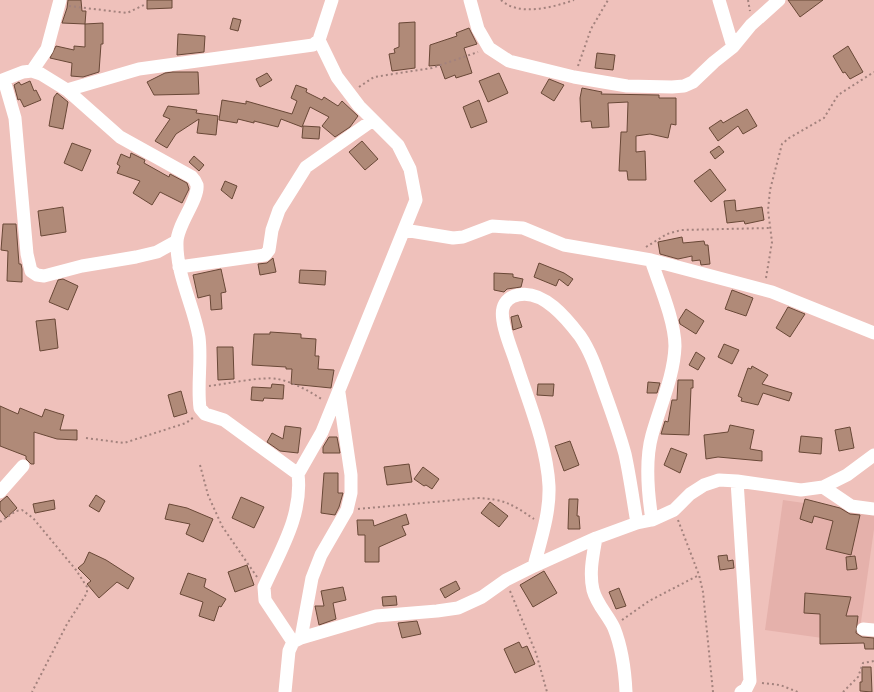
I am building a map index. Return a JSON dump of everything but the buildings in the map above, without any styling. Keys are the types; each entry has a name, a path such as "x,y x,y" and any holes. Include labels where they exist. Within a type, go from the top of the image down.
{"street":[{"path":"67,90 139,69 313,45 319,40 332,0"},
{"path":"470,0 478,29 489,48 509,61 574,76 627,86 684,86 693,82 714,62 733,47 751,25 779,0"},
{"path":"719,0 733,47"},
{"path":"32,71 47,49 59,2"},
{"path":"297,640 265,600 264,587 295,516 300,489 298,474 322,432 333,407 416,200 410,169 398,145 358,106 337,76 319,40"},
{"path":"176,241 157,252 136,257 82,266 44,276 37,276 31,271 27,254 15,118 2,81 32,71 41,74 67,90 120,137 192,176 196,185 196,194 176,241 179,268 198,336 201,357 199,401 201,412 224,420 298,474"},
{"path":"179,268 260,257 265,255 269,250 272,230 279,210 306,167 373,120"},
{"path":"404,230 453,238 463,237 492,226 523,228 564,245 651,260 764,289 874,333"},
{"path":"651,260 674,330 675,346 672,365 652,437 648,494 652,520"},
{"path":"534,566 545,527 549,485 541,440 505,329 503,309 506,301 513,296 524,293 533,295 554,307 568,320 584,343 598,373 617,426 625,456 638,523"},
{"path":"286,692 289,651 297,640 312,578 322,555 347,510 351,493 351,475 339,393"},
{"path":"297,640 376,616 458,608 482,597 506,580 534,566 596,538 638,523 652,520 674,510 690,494 704,485 719,480 801,490 823,487 847,475 874,455"},
{"path":"0,492 23,466"},
{"path":"737,481 750,681 746,688 741,692"},
{"path":"823,487 851,506 874,510"},
{"path":"596,538 591,575 593,590 604,614 613,627 620,648 626,692"}],"path":[{"path":"501,0 506,5 517,8 540,8 560,5 574,0"},
{"path":"574,76 591,29 608,0"},
{"path":"59,2 127,13 144,6"},
{"path":"350,94 374,77 432,68 489,48"},
{"path":"764,289 772,242 768,210 770,190 782,144 789,138 824,118 838,95 874,72"},
{"path":"632,257 667,234 681,230 770,228"},
{"path":"200,387 249,380 277,379 306,389 333,407"},
{"path":"86,438 124,443 186,423 201,412"},
{"path":"200,465 208,495 222,526 264,587"},
{"path":"347,510 492,499 507,502 545,527"},
{"path":"0,522 16,511 22,510 33,518 76,570 87,587 87,593 67,624 32,692"},
{"path":"674,510 699,575 703,592 713,692"},
{"path":"613,627 649,601 699,575"},
{"path":"506,580 536,653 547,692"},
{"path":"843,692 858,677 863,663 874,661"},
{"path":"750,681 780,685 798,692"}],"shaded area":[{"path":"783,500 874,513 874,529 858,643 765,630"}]}
